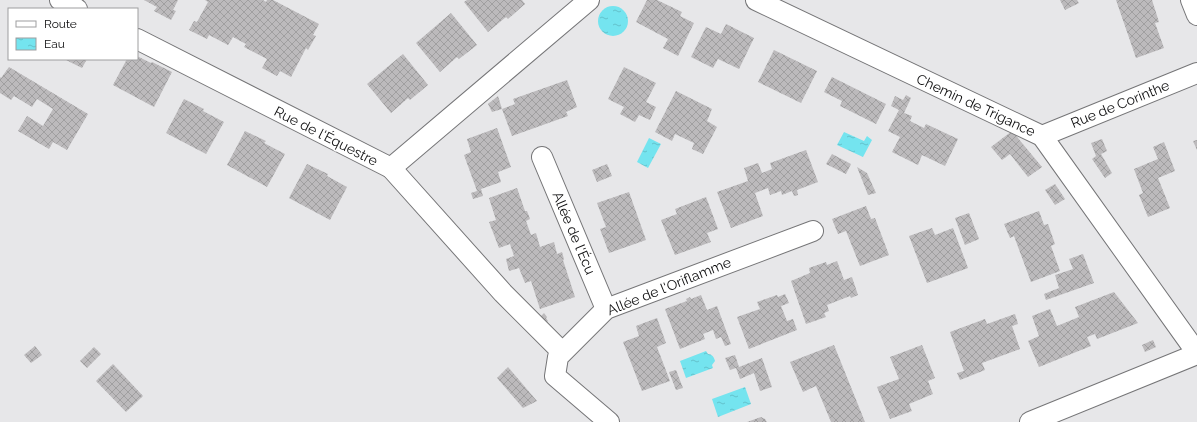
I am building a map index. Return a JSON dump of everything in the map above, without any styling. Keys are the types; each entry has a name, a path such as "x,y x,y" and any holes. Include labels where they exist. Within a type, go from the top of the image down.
{"street":[{"path":"60,0 76,8"},
{"name":"Rue de l'Équestre","path":"138,40 391,168 589,0"},
{"name":"Chemin de Trigance","path":"756,0 1042,136 1197,353"},
{"path":"1191,0 1197,16"},
{"name":"Rue de Corinthe","path":"1042,136 1197,73"},
{"name":"Allée de l'Écu","path":"542,157 606,309"},
{"path":"391,168 503,293 562,352"},
{"name":"Allée de l'Oriflamme","path":"609,422 555,376 558,357 606,309 813,231"},
{"path":"1030,422 1197,353"}],"water":[{"path":"613,6 624,10 628,21 624,32 613,36 602,32 598,21 602,10"},
{"path":"844,132 864,141 867,136 872,140 863,157 837,145"},
{"path":"649,138 661,144 648,168 637,162"},
{"path":"706,351 714,358 715,361 712,365 713,368 686,378 680,361"},
{"path":"745,387 751,404 718,417 712,399"}],"building":[{"path":"144,0 178,0 173,10 176,11 171,20 154,11 157,7"},
{"path":"205,0 263,0 266,2 267,0 273,0 319,24 313,35 316,36 308,50 306,48 291,77 280,71 277,76 262,68 267,59 244,47 246,44 233,37 228,45 209,35 207,39 189,30 194,21 197,22 208,2"},
{"path":"467,0 522,0 525,4 508,19 506,17 488,32 464,2"},
{"path":"647,0 657,0 682,12 680,16 694,23 678,56 663,48 668,39 636,22"},
{"path":"1060,0 1077,0 1079,3 1065,10"},
{"path":"1116,0 1152,0 1159,22 1155,23 1164,48 1136,58"},
{"path":"451,13 477,45 459,59 457,57 440,72 416,43"},
{"path":"726,24 754,38 739,69 718,59 713,68 691,57 706,27 721,34"},
{"path":"774,50 817,71 801,103 758,82"},
{"path":"403,54 428,85 410,100 408,98 391,113 367,84"},
{"path":"138,56 172,72 154,107 113,85 126,60 138,60"},
{"path":"66,60 86,60 82,68"},
{"path":"9,67 88,114 67,150 53,142 49,149 18,131 27,116 43,126 53,109 37,99 32,107 14,96 11,100 0,93 0,77 1,78"},
{"path":"624,67 656,83 646,102 656,107 650,120 639,115 635,122 620,114 624,107 608,99"},
{"path":"832,77 886,104 876,124 840,106 842,101 824,92"},
{"path":"567,80 577,107 566,112 568,116 512,136 502,109 515,104 513,99"},
{"path":"676,91 712,109 707,121 717,127 703,154 692,149 694,143 675,134 672,141 655,132"},
{"path":"906,95 911,98 904,113 912,116 910,121 924,128 926,124 958,139 945,166 922,155 918,165 892,152 900,137 888,131 899,110 891,106 895,96 903,100"},
{"path":"498,96 502,109 492,112 488,104"},
{"path":"184,99 204,109 203,111 224,122 206,154 166,133"},
{"path":"497,128 511,167 498,172 501,182 481,189 483,196 473,199 471,193 477,191 464,155 471,152 467,139"},
{"path":"245,131 266,141 264,143 285,154 267,187 227,165"},
{"path":"1012,131 1042,167 1028,177 1010,154 1002,160 991,147"},
{"path":"1102,139 1107,151 1101,154 1112,173 1105,178 1092,159 1096,156 1091,143"},
{"path":"1197,140 1197,150 1193,141"},
{"path":"1164,142 1175,171 1158,178 1170,208 1148,217 1139,195 1143,193 1134,169 1158,159 1153,147"},
{"path":"806,150 818,182 797,190 798,195 794,196 792,191 782,195 781,191 770,195 768,188 755,193 763,216 731,228 717,192 748,181 744,168 758,163 762,173 772,169 770,163"},
{"path":"832,154 851,164 846,174 826,164"},
{"path":"307,164 328,174 327,176 347,187 330,220 289,198"},
{"path":"607,164 612,176 597,182 592,170"},
{"path":"857,167 867,173 876,193 868,195"},
{"path":"1055,184 1065,199 1055,205 1045,190"},
{"path":"517,188 525,211 527,211 530,219 526,221 531,235 536,233 540,247 554,242 557,254 562,252 563,260 575,297 540,309 531,281 525,283 519,268 509,271 506,259 514,256 510,244 499,248 489,222 496,220 489,198"},
{"path":"629,192 646,240 609,253 600,229 606,227 597,203"},
{"path":"706,197 718,229 707,233 711,242 675,255 661,220 677,214 675,209"},
{"path":"866,206 871,219 875,218 889,255 860,266 846,231 838,234 832,219"},
{"path":"1039,211 1044,225 1048,224 1055,244 1051,246 1060,271 1031,282 1014,236 1010,238 1004,224"},
{"path":"969,213 979,239 965,245 955,218"},
{"path":"932,228 935,235 953,228 968,268 927,283 909,236"},
{"path":"1083,254 1094,283 1046,300 1044,294 1059,288 1055,275 1073,269 1069,259"},
{"path":"837,261 844,280 852,277 858,295 851,298 850,296 827,305 829,311 824,313 826,317 806,324 791,281 810,273 809,268 826,262 827,265"},
{"path":"1114,292 1138,323 1097,339 1095,334 1087,337 1091,346 1039,367 1028,341 1039,336 1032,316 1050,309 1057,326 1079,317 1075,307"},
{"path":"785,294 789,303 781,306 787,321 793,319 797,330 749,349 737,317 760,309 757,302 777,295 778,297"},
{"path":"701,295 707,310 717,306 731,344 725,346 721,337 716,339 713,330 703,334 705,339 680,349 665,309 687,301 686,299 690,297 691,299"},
{"path":"544,313 548,321 545,324 539,318"},
{"path":"1015,314 1018,324 1012,326 1020,349 982,363 985,370 960,380 957,373 964,371 950,332 985,319 987,324"},
{"path":"657,318 666,343 657,347 670,381 642,391 623,342 639,336 636,326"},
{"path":"1153,340 1156,347 1145,352 1142,345"},
{"path":"834,345 865,422 831,422 816,386 803,392 790,362"},
{"path":"922,345 935,378 928,381 933,394 909,404 912,411 890,419 877,387 899,379 890,357"},
{"path":"35,346 42,355 31,363 24,355"},
{"path":"94,347 101,354 87,368 80,361"},
{"path":"735,355 739,367 762,358 772,387 760,391 754,373 740,379 736,368 730,370 725,358"},
{"path":"113,364 143,396 126,412 96,381"},
{"path":"508,367 537,401 523,408 497,378"},
{"path":"676,370 683,388 676,390 669,372"},
{"path":"761,417 767,422 747,422"}]}
